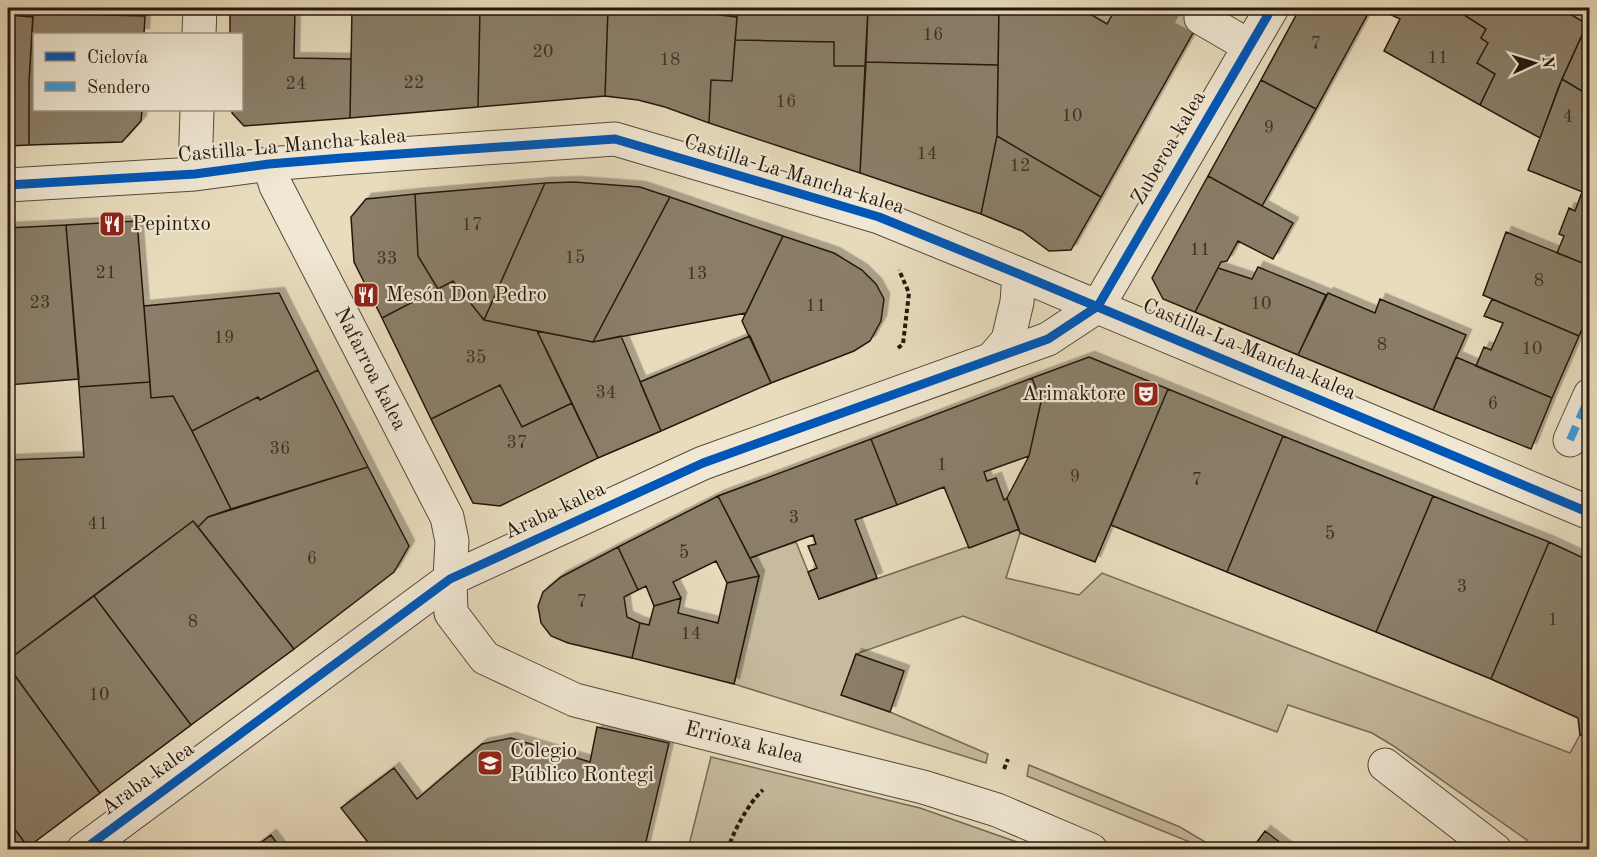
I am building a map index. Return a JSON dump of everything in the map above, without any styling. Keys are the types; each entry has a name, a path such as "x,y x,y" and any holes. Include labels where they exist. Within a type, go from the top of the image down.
{"street":[{"path":"199,33 200,8"},
{"name":"Zuberoa kalea","path":"1098,306 1272,8"},
{"path":"1201,18 1249,46"},
{"path":"195,174 197,111"},
{"name":"Castilla-La Mancha kalea","path":"8,185 195,174 268,164 615,139 879,217 1098,306 1590,513"},
{"name":"Nafarroa kalea","path":"268,164 276,186 447,517 452,541 450,579"},
{"path":"992,359 1008,340 1017,302 1019,274"},
{"name":"Araba kalea","path":"83,849 450,579 703,464 1048,339 1098,306"},
{"path":"1570,440 1590,395"},
{"name":"Errioxa kalea","path":"450,579 451,613 485,658 575,700 923,787 997,810 1091,849"},
{"path":"1385,765 1496,849"}],"path":[{"path":"878,401 874,370 903,344 909,293 879,217"},
{"path":"728,849 730,841 755,797 800,757"},
{"path":"1003,772 1008,759"}],"shaded area":[{"path":"1019,529 1020,533 1006,578 1079,595 1102,573 1570,753 1580,735 1589,736 1589,849 1523,849 1527,840 1372,733 1288,705 1277,732 963,616 856,654 842,695 890,712 988,754 986,763 734,684 759,576 750,558 796,542 819,599"},
{"path":"711,757 920,808 1037,849 688,849"},
{"path":"1029,765 1180,827 1217,849 1207,849 1027,776"}],"building":[{"path":"8,8 33,8 33,17 8,15"},
{"path":"33,8 145,8 145,16 33,13"},
{"path":"230,8 295,8 294,58 351,59 350,118 244,126 232,113 232,111 243,111 243,33 230,33"},
{"path":"352,8 480,8 478,107 350,118"},
{"path":"480,8 608,8 605,96 478,107"},
{"path":"608,8 662,8 737,17 732,81 711,80 709,123 665,107 638,100 605,96"},
{"path":"662,8 738,8 737,17"},
{"path":"738,8 868,8 865,66 834,66 834,42 735,40"},
{"path":"868,8 999,8 998,65 866,62"},
{"path":"999,8 1080,8 1107,24 1116,8 1207,8 1101,197 997,136"},
{"path":"1300,8 1371,8 1316,109 1261,80"},
{"path":"1377,8 1456,8 1486,29 1481,38 1488,43 1477,63 1495,74 1480,105 1384,51 1400,19"},
{"path":"1456,8 1560,8 1587,24 1559,86 1540,138 1480,105 1495,74 1477,63 1488,43 1481,38 1486,29"},
{"path":"33,13 145,16 144,33 33,33 33,111 142,111 141,121 122,142 29,145 29,82"},
{"path":"8,15 33,17 29,82 29,145 8,146"},
{"path":"1587,24 1590,26 1590,96 1562,79"},
{"path":"735,40 834,42 834,66 865,66 860,173 709,123 711,80 732,81"},
{"path":"866,62 998,65 997,136 981,214 860,173"},
{"path":"1562,79 1590,96 1590,195 1528,170"},
{"path":"1261,80 1316,109 1262,206 1208,176"},
{"path":"997,136 1101,197 1071,250 1049,251 1022,231 981,214"},
{"path":"1208,176 1293,223 1273,259 1238,241 1227,261 1221,262 1195,312 1163,299 1152,278"},
{"path":"574,182 640,187 670,197 593,342 484,320 545,183"},
{"path":"545,183 484,320 453,281 438,289 418,256 415,194"},
{"path":"1582,192 1590,195 1590,266 1557,253 1564,236 1559,234 1569,208 1575,211"},
{"path":"415,194 418,256 438,289 382,318 354,262 351,217 366,199"},
{"path":"670,197 783,236 746,313 593,342"},
{"path":"137,221 150,382 79,387 66,225"},
{"path":"66,225 79,379 8,385 8,228"},
{"path":"1506,232 1590,266 1590,311 1579,336 1483,295"},
{"path":"783,236 834,253 862,270 876,284 884,299 881,321 870,341 854,351 771,383 742,321"},
{"path":"1258,267 1326,295 1298,355 1195,312 1218,268 1252,279"},
{"path":"453,281 484,320 537,331 572,403 522,427 500,385 431,419 382,318"},
{"path":"279,293 318,370 260,400 258,397 192,431 173,396 151,398 144,306"},
{"path":"1328,293 1375,313 1380,299 1466,335 1433,410 1298,355"},
{"path":"1492,299 1579,336 1552,398 1476,366 1484,347 1491,350 1503,323 1484,316"},
{"path":"537,331 593,342 621,336 661,431 598,458"},
{"path":"750,336 771,383 661,431 640,382"},
{"path":"1089,357 1168,389 1095,562 1020,533 1007,498 1029,456 1041,402 1032,378"},
{"path":"1456,357 1552,398 1531,449 1433,410"},
{"path":"318,370 368,467 231,509 192,431 258,397 260,400"},
{"path":"1032,378 1041,402 1029,456 984,472 987,481 996,478 1004,500 1007,498 1019,529 969,548 944,487 897,505 871,439"},
{"path":"150,382 151,398 173,396 231,509 208,517 198,527 193,521 8,660 8,460 84,457 79,387"},
{"path":"500,385 522,427 572,403 598,458 500,506 473,503 431,419"},
{"path":"1168,389 1283,436 1227,572 1111,525"},
{"path":"1283,436 1433,496 1376,632 1227,572"},
{"path":"871,439 897,505 855,520 877,578 819,599 808,572 817,568 808,546 816,544 813,535 750,558 718,496"},
{"path":"368,467 409,546 394,572 294,649 198,527 208,517"},
{"path":"718,496 759,576 727,583 716,561 673,582 681,598 654,606 646,586 638,590 618,547"},
{"path":"1433,496 1549,542 1491,679 1376,632"},
{"path":"193,521 294,649 191,725 94,596"},
{"path":"1549,542 1590,561 1590,736 1580,735 1578,718 1491,679"},
{"path":"618,547 638,590 624,597 627,617 640,623 632,658 568,643 551,636 541,623 538,606 543,592 561,577"},
{"path":"759,576 734,684 632,658 640,623 649,625 654,606 681,598 678,613 718,623 727,583"},
{"path":"94,596 191,725 100,793 8,666 8,660"},
{"path":"856,654 904,671 890,712 841,695"},
{"path":"8,666 100,793 28,847 8,820"},
{"path":"597,727 669,743 644,850 374,850 341,808 394,768 417,799 482,744 511,738 590,762"},
{"path":"8,820 28,847 25,850 8,850"},
{"path":"1265,831 1290,850 1251,850"},
{"path":"271,835 282,850 251,850"}],"tunnel":[{"path":"1183,8 1201,18"}],"marked path":[{"path":"1570,440 1590,395"}],"cycle path":[{"path":"83,850 450,579 703,463 1048,339 1098,306 1272,8"},
{"path":"8,185 195,174 269,164 615,139 879,217 1590,513"}],"place":[{"name":"Pepintxo","path":"112,224"},
{"name":"Mesón Don Pedro","path":"366,295"},
{"name":"Arimaktore","path":"1146,394"},
{"name":"Colegio Público Rontegi","path":"490,763"}]}
